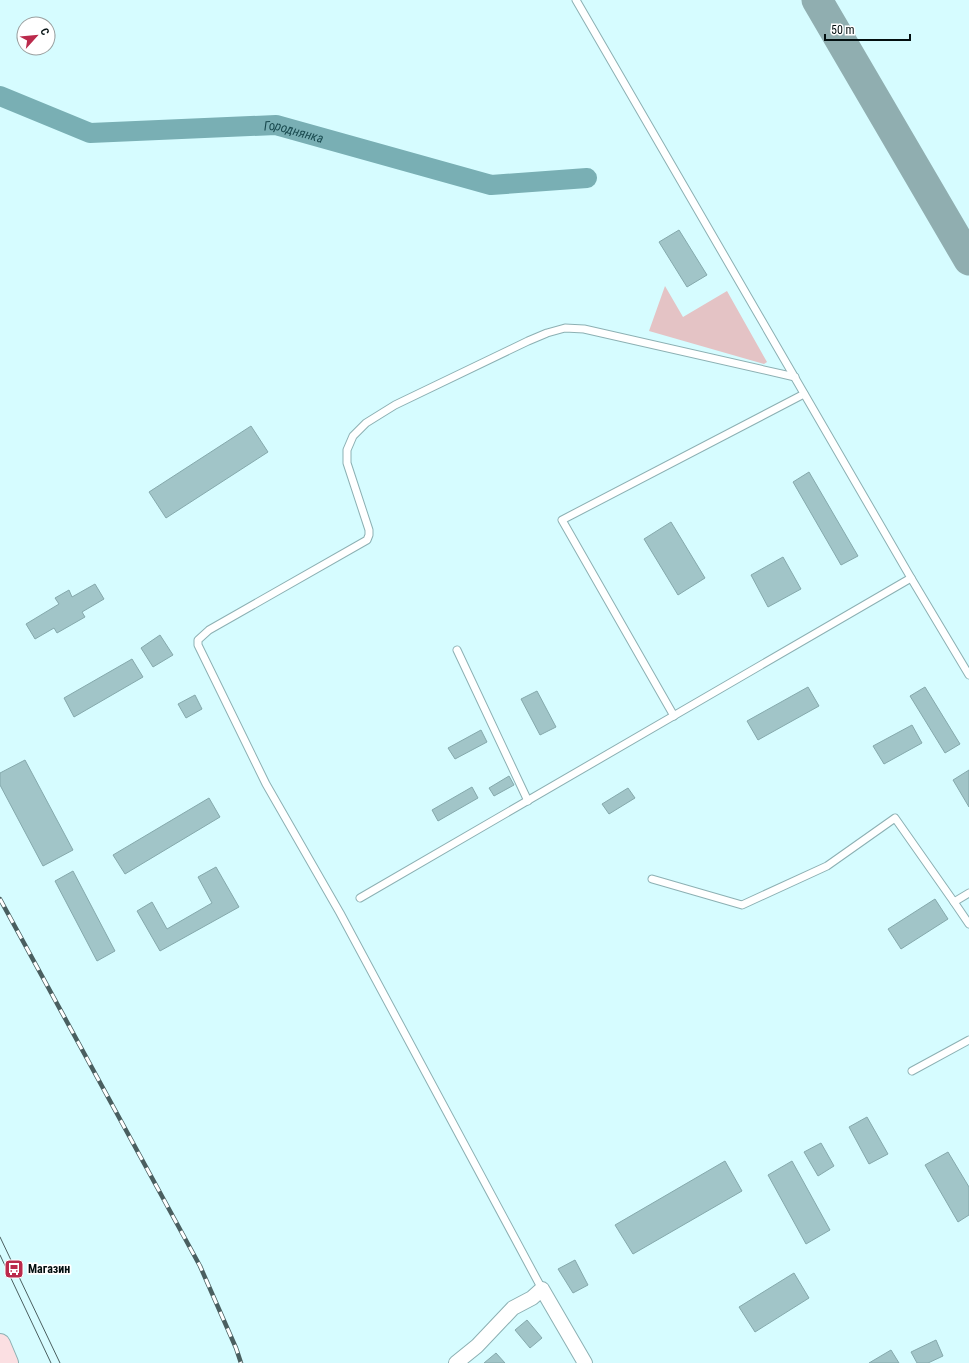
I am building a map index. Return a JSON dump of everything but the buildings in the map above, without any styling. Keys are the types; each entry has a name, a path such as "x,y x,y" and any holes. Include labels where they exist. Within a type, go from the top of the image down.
{"street":[{"path":"456,1363 477,1346 513,1308 532,1298 542,1289 585,1363"}],"lane":[{"path":"576,0 911,578 969,675"},
{"path":"542,1289 343,920 266,784 198,645 198,640 208,630 367,540 370,530 347,463 347,450 353,436 366,423 395,405 528,341 547,333 565,328 584,329 795,377"},
{"path":"674,716 562,520 804,394"},
{"path":"360,898 911,578"},
{"path":"457,650 528,800"},
{"path":"652,879 742,905 827,866 895,818 969,924"},
{"path":"954,902 969,893"},
{"path":"912,1071 969,1040"}],"shaded area":[{"path":"665,286 683,317 727,291 767,362 764,364 649,331"}],"waterway":[{"name":"Городнянка","path":"0,96 90,133 276,125 491,185 587,178"}],"taxiway":[{"path":"817,0 969,260"}],"tram line":[{"path":"0,1237 60,1363"},
{"path":"0,1255 51,1363"}],"railway":[{"path":"0,899 200,1266 236,1348 241,1363"}],"place":[{"name":"Магазин","path":"14,1269"}]}
